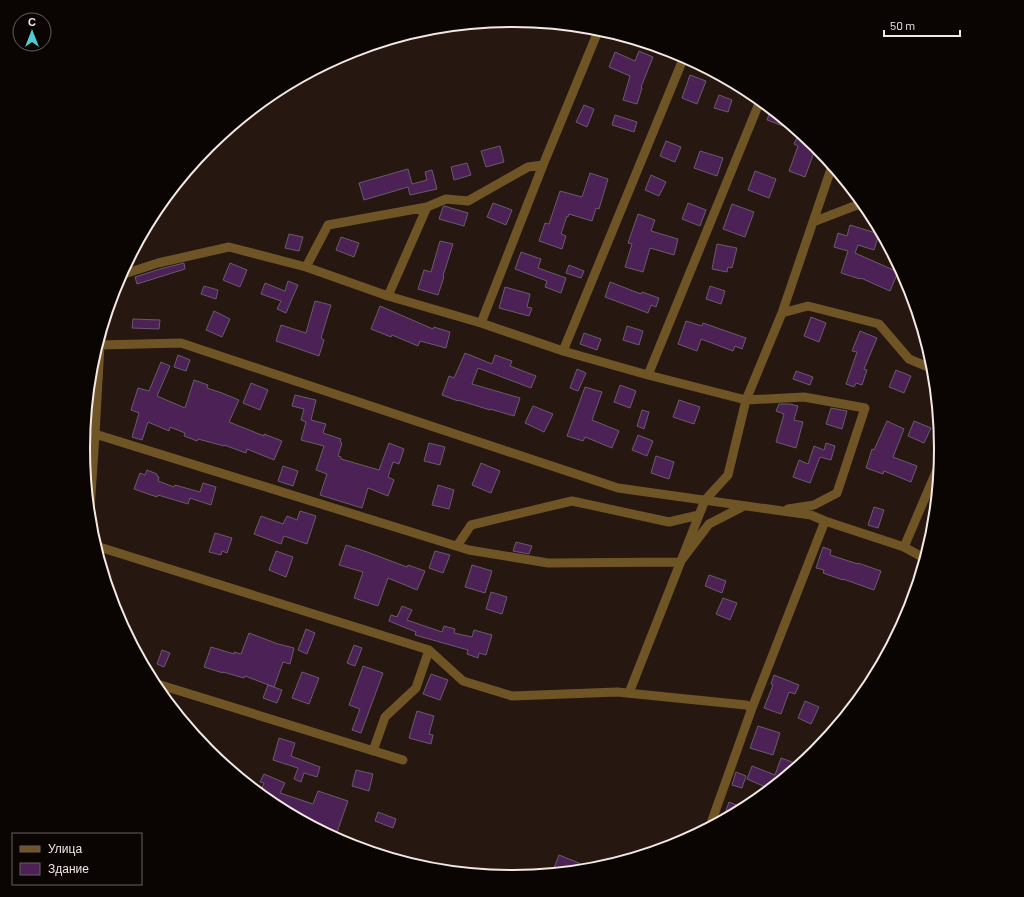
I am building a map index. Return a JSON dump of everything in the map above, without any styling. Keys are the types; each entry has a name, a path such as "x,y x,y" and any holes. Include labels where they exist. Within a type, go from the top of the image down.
{"street":[{"path":"481,323 543,165 596,36"},
{"path":"564,351 682,63"},
{"path":"648,375 758,106"},
{"path":"306,267 328,225 427,207 446,199 468,201 528,167 543,165"},
{"path":"630,693 705,500 728,475 746,400 782,313 830,172"},
{"path":"813,222 856,205"},
{"path":"388,296 427,207"},
{"path":"129,272 158,263 229,247 306,267 388,296 481,323 564,351 648,375 746,400 804,397 865,408 837,493 814,505 779,511"},
{"path":"782,313 808,306 879,324 909,359 925,365"},
{"path":"104,345 181,344 618,488 811,515 904,547 920,556"},
{"path":"92,483 98,373"},
{"path":"91,433 469,550 548,563 680,562"},
{"path":"904,547 933,480"},
{"path":"457,546 471,525 572,501 669,522 699,515"},
{"path":"680,562 709,524 744,506"},
{"path":"712,820 752,708 825,521"},
{"path":"103,548 428,650 463,680 512,696 617,692 746,705 752,708"},
{"path":"373,751 385,717 416,688 428,650"},
{"path":"164,686 404,760"}],"building":[{"path":"639,51 653,57 641,87 642,88 637,104 623,100 630,76 609,67 615,52 635,61"},
{"path":"690,75 706,81 697,104 682,98"},
{"path":"719,95 732,100 728,112 714,108"},
{"path":"584,105 594,109 587,127 576,122"},
{"path":"769,114 783,126 767,120"},
{"path":"615,115 637,122 634,132 612,125"},
{"path":"797,138 813,154 805,177 789,171 798,146 794,144"},
{"path":"666,141 681,147 675,162 660,156"},
{"path":"500,146 504,162 486,167 481,151"},
{"path":"700,151 723,158 717,176 694,168"},
{"path":"467,163 471,175 454,180 451,167"},
{"path":"408,169 412,184 427,180 425,172 432,170 437,189 410,195 408,187 364,200 359,183"},
{"path":"755,171 776,179 769,198 748,190"},
{"path":"590,173 608,179 599,209 596,208 592,221 569,214 561,234 566,236 562,249 539,241 545,223 549,224 560,191 582,197"},
{"path":"651,175 666,182 659,196 645,190"},
{"path":"493,203 512,210 506,225 487,217"},
{"path":"688,203 706,210 700,226 682,219"},
{"path":"732,204 754,212 745,237 723,229"},
{"path":"444,206 468,213 464,226 439,219"},
{"path":"638,214 655,220 651,231 678,239 674,255 650,248 643,272 625,267 632,244 628,243"},
{"path":"850,225 873,232 877,239 874,250 858,245 855,253 894,270 896,276 890,291 861,278 860,279 841,273 848,251 834,247 838,233 847,236"},
{"path":"289,234 303,237 299,251 285,248"},
{"path":"341,237 359,243 354,257 336,250"},
{"path":"440,241 453,244 438,295 418,289 424,270 431,272"},
{"path":"717,244 737,248 732,268 728,267 727,272 712,269"},
{"path":"521,252 541,259 538,268 566,278 561,293 545,287 547,281 515,269"},
{"path":"184,263 185,269 137,284 135,277"},
{"path":"230,263 247,270 240,287 223,280"},
{"path":"569,265 584,271 581,278 566,273"},
{"path":"288,281 298,285 286,313 277,309 281,301 261,294 265,283 285,291"},
{"path":"610,282 641,294 642,292 659,298 656,307 651,305 648,313 605,297"},
{"path":"204,286 218,290 216,299 201,294"},
{"path":"710,286 725,291 721,304 706,299"},
{"path":"505,287 530,294 527,307 532,308 529,316 499,308"},
{"path":"315,301 331,305 321,338 324,340 319,356 276,341 281,325 306,333"},
{"path":"380,306 433,329 434,327 450,332 446,348 420,341 418,346 392,335 391,337 371,329"},
{"path":"214,311 230,319 222,337 206,330"},
{"path":"811,317 826,323 819,342 804,336"},
{"path":"133,319 160,320 159,329 132,328"},
{"path":"686,321 702,326 703,323 746,338 742,349 735,346 733,351 701,339 697,351 678,344"},
{"path":"627,326 643,331 639,345 623,340"},
{"path":"860,331 877,338 864,369 867,370 862,385 856,383 854,387 846,384 857,352 852,351"},
{"path":"584,333 601,339 597,350 580,344"},
{"path":"465,353 492,364 495,355 512,361 510,366 536,376 531,388 478,368 472,384 520,398 514,416 458,401 442,395 449,376 454,378"},
{"path":"178,355 190,360 186,371 174,367"},
{"path":"161,362 170,366 157,396 185,408 194,380 208,385 207,388 239,400 229,422 264,436 264,434 282,441 274,460 247,449 246,453 224,445 198,439 197,441 184,436 185,433 170,427 169,431 148,422 142,440 132,437 139,413 131,410 138,388 149,391"},
{"path":"577,369 586,373 578,391 570,388"},
{"path":"896,370 911,376 904,393 889,387"},
{"path":"796,371 813,377 810,385 793,379"},
{"path":"251,383 268,390 260,410 243,403"},
{"path":"620,385 636,391 630,408 614,402"},
{"path":"585,387 602,392 592,420 619,431 612,448 585,437 583,441 567,436"},
{"path":"295,395 316,400 311,420 326,424 323,433 341,439 340,442 342,443 338,456 341,457 341,459 379,470 389,443 404,449 399,464 393,462 388,477 394,480 388,496 368,488 362,508 320,495 327,474 316,470 324,446 301,440 306,422 301,420 304,409 292,406"},
{"path":"679,400 700,407 694,424 673,417"},
{"path":"779,404 798,406 794,420 803,422 796,448 776,442 784,414 776,411"},
{"path":"533,406 553,414 544,432 525,423"},
{"path":"831,408 847,411 842,429 826,424"},
{"path":"642,410 649,412 644,429 637,426"},
{"path":"887,421 904,429 893,457 917,466 911,482 884,471 883,474 866,468 872,449 874,450"},
{"path":"914,421 931,428 924,443 908,436"},
{"path":"638,435 653,441 647,456 632,450"},
{"path":"429,443 445,447 440,465 424,461"},
{"path":"826,443 835,446 831,460 820,457 810,483 793,477 799,460 808,464 814,446 824,450"},
{"path":"656,456 674,462 669,479 651,473"},
{"path":"481,463 500,471 491,493 472,485"},
{"path":"283,466 298,471 293,486 278,481"},
{"path":"147,470 157,474 159,477 158,481 174,487 175,485 200,492 203,483 216,487 211,505 190,498 188,504 158,495 157,497 134,489 140,473 145,475"},
{"path":"438,485 454,490 449,509 432,505"},
{"path":"874,507 884,510 878,528 868,525"},
{"path":"300,511 316,516 307,544 284,536 281,544 254,534 261,516 283,524 287,516 297,520"},
{"path":"215,533 232,538 227,553 222,551 221,555 209,552"},
{"path":"516,542 532,546 529,554 513,551"},
{"path":"346,545 407,567 408,565 425,571 417,590 388,578 378,606 354,598 363,572 339,565"},
{"path":"823,547 831,550 830,555 881,571 874,590 823,573 824,570 816,568"},
{"path":"276,551 293,557 286,577 269,570"},
{"path":"435,551 450,555 443,573 429,568"},
{"path":"472,565 492,571 485,593 465,587"},
{"path":"709,575 726,581 722,593 705,586"},
{"path":"491,592 507,597 502,614 486,609"},
{"path":"723,598 737,603 730,620 716,614"},
{"path":"402,606 412,610 407,620 442,632 444,626 455,629 454,633 472,637 474,630 492,635 486,655 479,653 478,658 467,654 468,650 415,635 416,632 389,621 391,615 397,617"},
{"path":"306,629 315,633 307,654 298,650"},
{"path":"249,633 278,644 294,648 290,664 283,662 274,687 245,676 244,678 204,667 211,647 234,654 234,652 241,654"},
{"path":"354,645 362,648 355,666 347,663"},
{"path":"162,650 170,653 164,667 157,664"},
{"path":"363,666 383,673 361,733 352,730 360,709 349,705"},
{"path":"302,672 319,678 309,704 292,698"},
{"path":"431,674 448,680 440,700 423,694"},
{"path":"774,675 799,685 795,694 789,692 781,714 764,708 773,685 771,684"},
{"path":"268,685 282,690 277,703 263,698"},
{"path":"805,701 819,707 811,724 798,718"},
{"path":"417,711 434,716 429,734 433,735 431,744 409,738"},
{"path":"758,726 780,733 773,755 750,748"},
{"path":"279,738 295,743 291,756 320,767 317,777 304,773 301,782 294,779 298,768 273,760"},
{"path":"781,758 793,762 764,786 747,779 752,766 775,775"},
{"path":"356,770 373,774 369,791 352,786"},
{"path":"736,772 746,776 742,788 732,785"},
{"path":"264,774 285,783 280,793 313,804 318,791 348,801 337,832 301,814 262,788 264,783 260,782"},
{"path":"729,802 737,805 725,813"},
{"path":"378,812 396,819 393,828 375,821"},
{"path":"559,855 579,864 567,866 554,867"}]}
